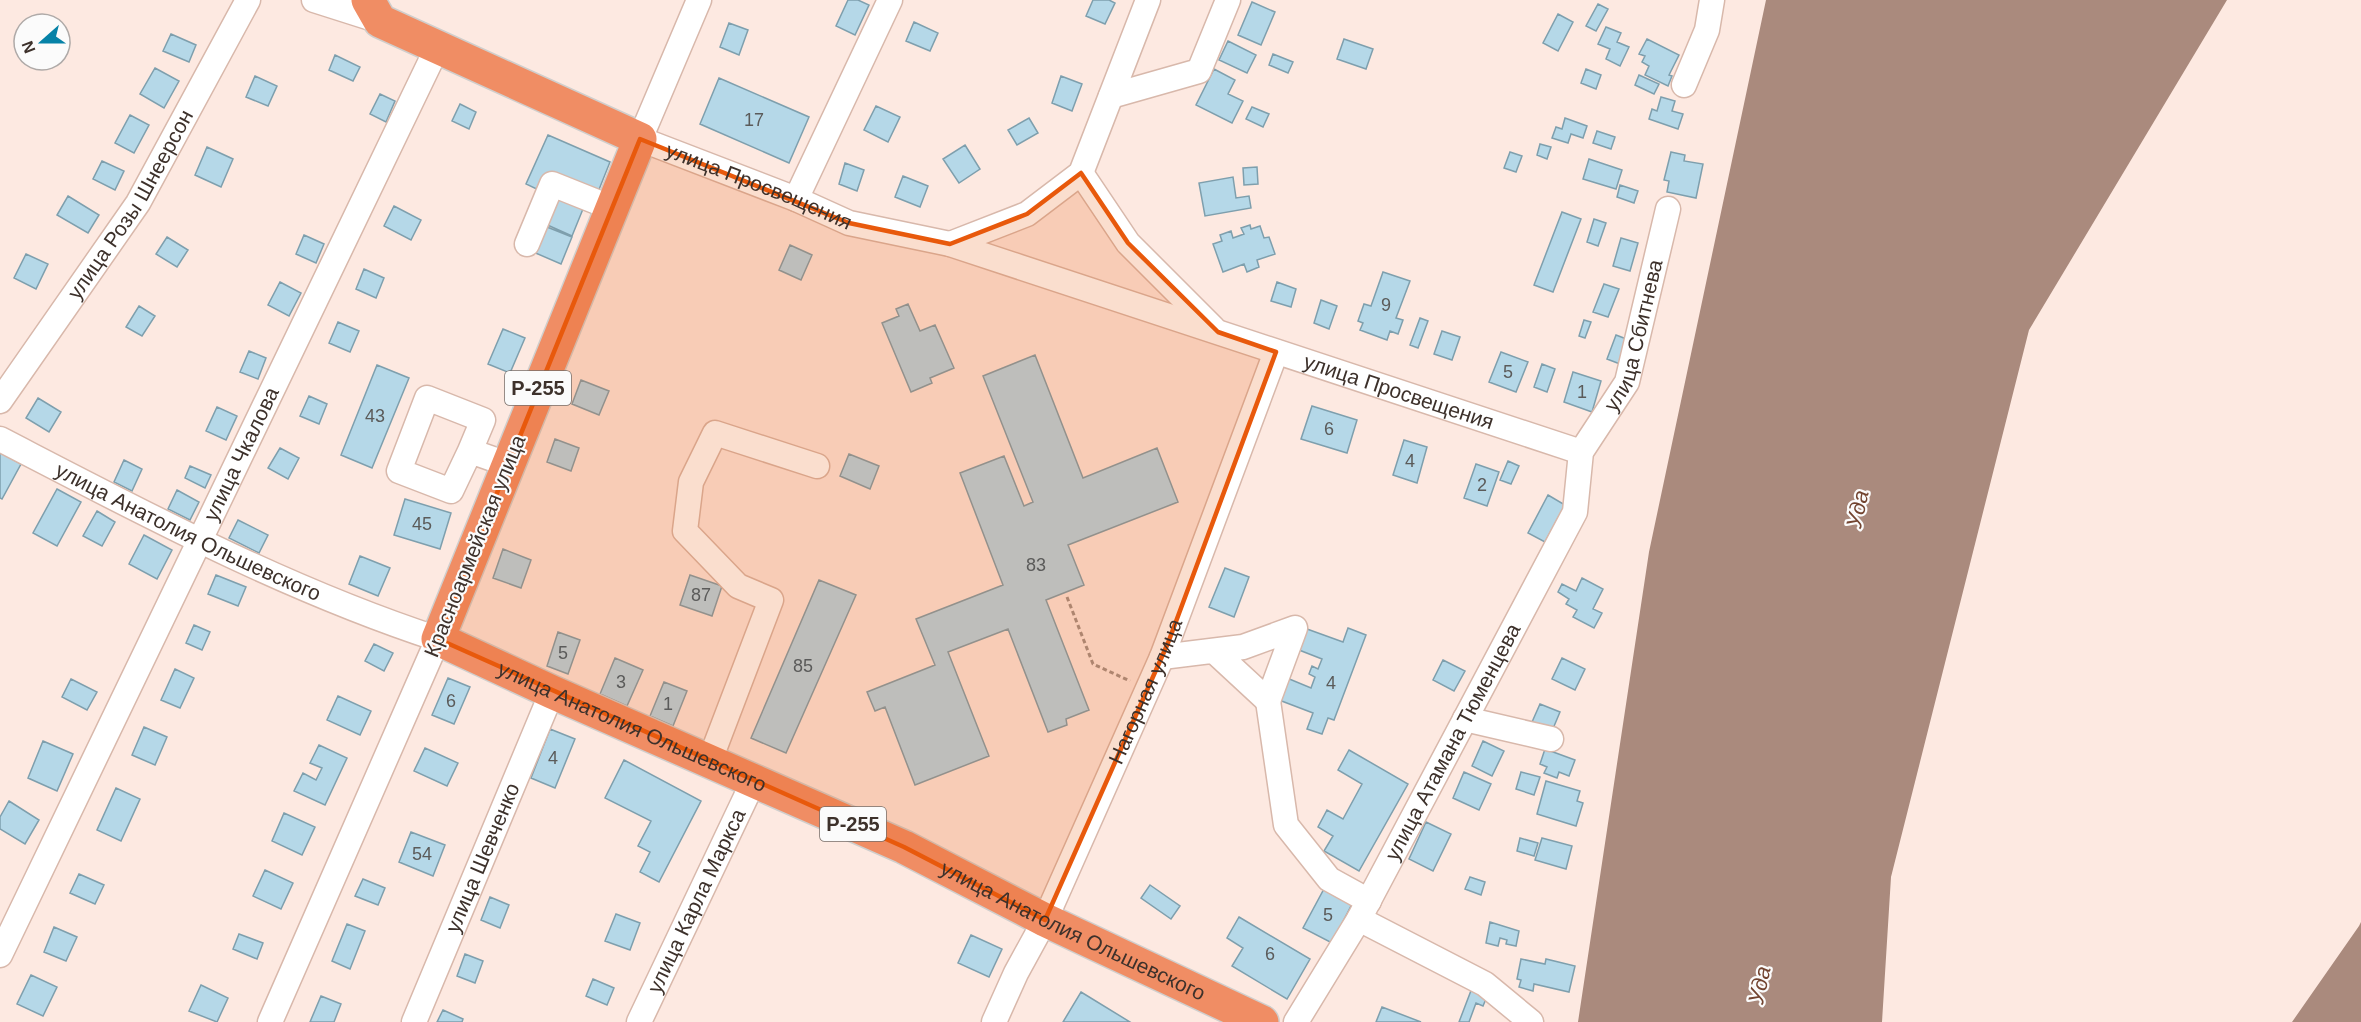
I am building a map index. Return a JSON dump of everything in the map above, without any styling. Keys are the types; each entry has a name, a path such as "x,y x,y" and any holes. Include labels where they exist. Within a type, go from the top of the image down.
{"highway":[{"name":"улица Просвещения","path":"374,10 437,48 640,139"},
{"name":"Красноармейская улица","path":"438,639 640,139"},
{"name":"улица Анатолия Ольшевского","path":"438,639 552,692 904,847 1045,920 1262,1022"}],"street":[{"name":"улица Розы Шнеерсон","path":"0,401 138,203 248,0"},
{"name":"улица Просвещения","path":"314,0 374,10"},
{"name":"Красноармейская улица","path":"640,139 699,0"},
{"path":"796,199 890,0"},
{"path":"950,244 1027,214 1081,173 1148,0"},
{"path":"1111,96 1198,71 1228,0"},
{"path":"1684,85 1707,30 1712,0"},
{"name":"улица Чкалова","path":"0,956 437,48"},
{"name":"улица Просвещения","path":"640,139 796,199 849,223 950,244 1581,452"},
{"name":"улица Просвещения","path":"1081,173 1128,243 1218,333"},
{"path":"527,244 552,184 612,208"},
{"name":"улица Сбитнева","path":"1581,452 1627,382 1668,209"},
{"name":"Нагорная улица","path":"994,1022 1016,973 1045,920 1162,657 1276,352"},
{"path":"710,760 771,600 738,586 685,531 691,482 715,433 817,466"},
{"name":"улица Анатолия Ольшевского","path":"0,440 199,542 379,620 438,639"},
{"path":"470,451 507,464"},
{"name":"улица Атамана Тюменцева","path":"1296,1022 1364,910 1575,512 1581,452"},
{"path":"1162,657 1243,647 1295,628 1268,700 1286,825 1329,879 1364,910 1485,984 1531,1022"},
{"name":"Красноармейская улица","path":"270,1022 438,639"},
{"path":"1214,651 1268,700"},
{"name":"улица Шевченко","path":"414,1022 552,692"},
{"path":"1465,719 1551,740"},
{"name":"улица Карла Маркса","path":"639,1022 754,780"}],"path":[{"path":"1067,597 1093,664 1148,690"}],"highlighted area":[{"path":"640,139 849,223 950,244 1027,214 1081,173 1128,243 1218,332 1276,352 1168,643 1045,920 904,847 438,639"}],"water":[{"name":"Уда","path":"1766,0 2227,0 2029,330 1891,877 1882,1022 1578,1022 1649,552"},
{"path":"2361,922 2361,1022 2292,1022 2359,926"}],"building":[{"path":"848,0 858,0 869,5 855,35 836,26"},
{"path":"1093,0 1109,0 1115,3 1105,24 1086,16"},
{"path":"1252,2 1275,12 1261,45 1238,35"},
{"path":"1598,4 1608,9 1596,31 1586,26"},
{"path":"1558,14 1573,22 1558,51 1543,43"},
{"path":"914,22 938,33 930,51 906,41"},
{"path":"729,23 748,30 739,55 720,47"},
{"path":"1606,27 1621,33 1617,42 1629,47 1620,66 1606,59 1610,49 1598,44"},
{"path":"171,34 196,45 189,62 163,51"},
{"path":"1344,39 1373,49 1366,69 1337,59"},
{"path":"1647,39 1679,55 1669,75 1672,76 1668,86 1645,75 1649,66 1642,62 1645,56 1639,54"},
{"path":"1228,41 1256,55 1247,73 1219,60"},
{"path":"1273,54 1293,62 1288,73 1269,65"},
{"path":"335,55 360,67 353,81 329,70"},
{"path":"155,68 179,81 164,108 140,94"},
{"path":"1214,69 1235,80 1228,94 1243,101 1232,123 1196,105"},
{"path":"1586,69 1601,75 1596,89 1581,83"},
{"path":"1639,75 1659,84 1654,94 1635,85"},
{"path":"255,76 277,86 268,106 246,97"},
{"path":"1061,76 1082,84 1072,111 1052,103"},
{"path":"719,78 809,117 789,163 700,124"},
{"path":"380,94 395,101 386,122 370,114"},
{"path":"1661,97 1675,101 1672,111 1683,114 1678,129 1649,119 1652,109 1657,111"},
{"path":"460,104 476,112 469,129 452,121"},
{"path":"876,106 900,117 888,142 864,130"},
{"path":"1252,107 1269,114 1263,127 1246,119"},
{"path":"130,115 149,125 134,153 115,143"},
{"path":"1029,118 1038,133 1017,145 1008,130"},
{"path":"1565,118 1587,126 1583,138 1571,134 1568,143 1552,138 1556,127 1562,129"},
{"path":"1597,131 1615,137 1611,149 1593,143"},
{"path":"548,135 610,162 598,192 554,173 545,193 526,184"},
{"path":"1540,144 1551,147 1547,159 1537,155"},
{"path":"965,145 980,169 959,183 943,159"},
{"path":"207,147 233,159 221,187 195,175"},
{"path":"1510,152 1522,156 1516,172 1504,168"},
{"path":"1671,152 1685,155 1684,161 1703,164 1696,198 1667,192 1669,181 1664,180"},
{"path":"1589,159 1622,170 1616,189 1583,179"},
{"path":"102,161 124,171 115,190 93,179"},
{"path":"845,163 864,170 857,191 839,184"},
{"path":"1257,167 1258,184 1244,185 1243,168"},
{"path":"903,176 928,186 920,207 895,197"},
{"path":"1233,177 1236,198 1249,196 1251,208 1205,216 1199,183"},
{"path":"1620,185 1638,191 1634,203 1617,197"},
{"path":"68,196 99,215 88,233 57,215"},
{"path":"554,197 583,209 572,236 543,223"},
{"path":"394,206 421,220 411,240 384,226"},
{"path":"1562,212 1581,219 1553,292 1534,285"},
{"path":"1594,219 1606,223 1598,246 1587,242"},
{"path":"542,225 572,237 561,264 531,251"},
{"path":"1250,225 1251,229 1260,226 1264,238 1269,237 1275,254 1257,260 1259,267 1247,272 1244,264 1223,272 1213,244 1222,241 1220,235 1231,231 1233,238 1244,234 1241,228"},
{"path":"304,235 324,244 316,263 296,254"},
{"path":"167,237 188,250 177,267 156,254"},
{"path":"1621,238 1638,243 1630,271 1613,266"},
{"path":"790,245 812,255 801,280 779,270"},
{"path":"26,254 48,264 36,289 14,278"},
{"path":"364,269 384,278 376,298 356,289"},
{"path":"1383,272 1410,281 1396,318 1403,320 1398,334 1390,331 1387,340 1360,330 1363,323 1358,321 1364,304 1371,306"},
{"path":"280,282 301,293 289,316 268,305"},
{"path":"1277,282 1296,289 1291,307 1271,301"},
{"path":"1604,284 1619,289 1608,317 1593,312"},
{"path":"1321,300 1337,306 1329,329 1314,323"},
{"path":"908,304 920,331 935,325 954,368 930,378 932,383 911,392 882,323 899,316 896,309"},
{"path":"139,306 155,316 142,336 126,327"},
{"path":"1420,318 1428,321 1418,348 1410,345"},
{"path":"1584,320 1591,322 1585,338 1579,336"},
{"path":"338,322 359,331 350,352 329,343"},
{"path":"503,329 525,338 510,373 488,364"},
{"path":"1442,331 1460,337 1452,360 1434,354"},
{"path":"1616,335 1629,340 1620,364 1607,359"},
{"path":"249,351 266,358 258,379 240,372"},
{"path":"1501,352 1528,362 1516,392 1489,382"},
{"path":"1035,355 1083,478 1157,448 1178,502 1068,545 1084,585 1046,600 1089,710 1066,719 1067,725 1048,732 1008,629 948,652 989,756 915,785 885,707 875,711 867,692 935,665 916,619 1003,585 960,473 1004,456 1024,506 1033,502 983,376"},
{"path":"1542,364 1555,369 1547,392 1534,387"},
{"path":"377,365 409,378 372,468 341,455"},
{"path":"1573,372 1601,381 1592,412 1564,402"},
{"path":"581,380 609,391 599,415 572,404"},
{"path":"309,396 327,404 319,424 300,416"},
{"path":"38,398 61,412 49,432 26,418"},
{"path":"1312,406 1357,420 1347,453 1301,439"},
{"path":"217,407 237,416 226,440 206,431"},
{"path":"555,439 579,448 571,471 547,462"},
{"path":"1404,440 1427,447 1417,483 1393,475"},
{"path":"280,448 299,458 288,479 268,468"},
{"path":"0,452 21,464 2,499 0,498"},
{"path":"849,454 879,466 870,489 840,476"},
{"path":"124,460 142,469 132,491 114,482"},
{"path":"1508,461 1519,466 1511,484 1500,480"},
{"path":"1476,464 1499,472 1487,506 1464,498"},
{"path":"190,466 211,475 205,488 185,478"},
{"path":"57,489 81,502 57,546 33,533"},
{"path":"177,490 199,502 190,520 168,509"},
{"path":"1548,495 1565,505 1545,542 1528,533"},
{"path":"405,499 451,513 440,549 394,535"},
{"path":"97,511 115,522 102,546 83,536"},
{"path":"238,520 268,535 259,553 229,538"},
{"path":"144,535 172,550 157,579 129,564"},
{"path":"503,549 531,560 521,588 493,578"},
{"path":"360,556 390,568 378,596 349,584"},
{"path":"1225,568 1249,577 1234,617 1209,607"},
{"path":"216,575 246,587 238,606 208,594"},
{"path":"690,575 722,586 712,616 680,605"},
{"path":"1582,578 1603,589 1593,609 1602,613 1594,628 1573,617 1577,610 1566,604 1569,599 1558,592 1562,584 1576,591"},
{"path":"819,580 856,595 786,753 751,738"},
{"path":"194,625 210,632 202,650 186,643"},
{"path":"1348,628 1366,635 1334,720 1328,718 1322,734 1307,729 1313,713 1279,700 1287,678 1311,688 1315,677 1309,674 1312,666 1318,669 1322,659 1299,650 1307,629 1343,642"},
{"path":"558,632 580,640 568,674 547,666"},
{"path":"374,644 393,653 384,671 365,661"},
{"path":"615,658 643,670 627,706 600,694"},
{"path":"1562,658 1585,669 1575,690 1552,679"},
{"path":"1443,660 1465,671 1454,691 1433,680"},
{"path":"175,669 194,678 180,708 161,700"},
{"path":"448,678 470,687 454,724 432,715"},
{"path":"71,679 97,692 87,710 62,697"},
{"path":"664,682 687,691 673,726 650,716"},
{"path":"338,696 371,711 360,735 327,720"},
{"path":"1540,704 1560,712 1552,731 1532,722"},
{"path":"144,727 167,737 155,765 132,755"},
{"path":"550,729 575,739 555,788 531,778"},
{"path":"43,741 73,754 57,791 28,778"},
{"path":"1483,741 1504,751 1492,776 1472,766"},
{"path":"319,745 347,758 325,805 294,791 303,773 316,780 322,768 310,763"},
{"path":"425,748 458,763 447,786 414,771"},
{"path":"1545,749 1575,760 1569,776 1559,772 1557,778 1544,773 1547,767 1540,764"},
{"path":"1349,750 1408,784 1359,871 1324,851 1333,836 1318,827 1327,810 1343,819 1362,784 1338,770"},
{"path":"624,760 701,801 659,882 640,872 650,852 638,846 651,821 605,798"},
{"path":"1464,772 1491,784 1479,810 1453,798"},
{"path":"1521,772 1540,777 1534,795 1516,789"},
{"path":"1546,781 1580,791 1577,801 1583,803 1576,826 1537,814"},
{"path":"116,788 140,799 121,841 97,830"},
{"path":"9,801 39,820 25,844 0,829 0,817"},
{"path":"284,813 315,827 302,855 272,841"},
{"path":"1426,822 1451,834 1433,871 1409,859"},
{"path":"411,832 445,845 433,876 399,862"},
{"path":"1520,838 1538,843 1534,856 1517,851"},
{"path":"1542,838 1572,846 1566,869 1535,860"},
{"path":"265,870 293,883 281,909 253,896"},
{"path":"79,874 104,885 95,904 70,893"},
{"path":"1470,877 1485,882 1481,895 1465,889"},
{"path":"363,879 385,888 378,905 355,896"},
{"path":"1150,885 1180,906 1171,919 1141,898"},
{"path":"1325,887 1353,902 1332,943 1303,928"},
{"path":"490,897 509,905 500,928 481,920"},
{"path":"616,914 640,923 630,950 605,941"},
{"path":"1239,917 1310,959 1287,999 1232,966 1243,948 1227,938"},
{"path":"1490,922 1519,931 1516,946 1506,944 1507,940 1500,938 1498,946 1486,943"},
{"path":"347,924 365,931 350,969 332,961"},
{"path":"54,927 77,937 66,961 44,952"},
{"path":"239,934 263,943 257,959 233,949"},
{"path":"971,935 1002,949 989,977 958,963"},
{"path":"465,954 483,961 475,983 457,976"},
{"path":"1521,959 1545,964 1546,959 1575,966 1569,992 1534,984 1533,991 1519,987 1521,980 1517,979"},
{"path":"31,975 57,987 43,1016 17,1004"},
{"path":"593,979 614,988 607,1005 586,996"},
{"path":"201,985 228,998 217,1022 189,1011"},
{"path":"1472,988 1488,994 1483,1006 1476,1003 1469,1022 1459,1022"},
{"path":"1081,992 1130,1022 1063,1022"},
{"path":"321,996 341,1004 334,1022 310,1022"},
{"path":"1382,1007 1421,1022 1376,1022"},
{"path":"443,1010 463,1019 462,1022 437,1022"}]}
